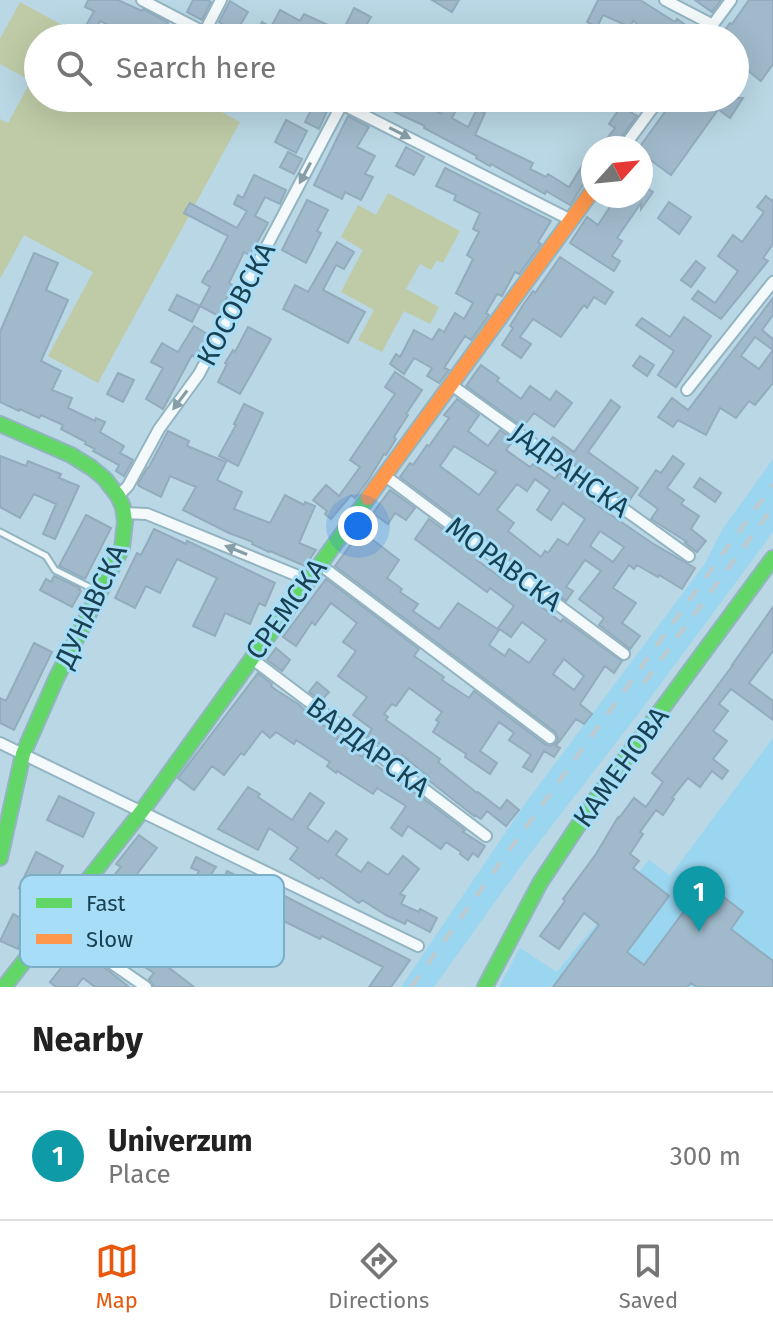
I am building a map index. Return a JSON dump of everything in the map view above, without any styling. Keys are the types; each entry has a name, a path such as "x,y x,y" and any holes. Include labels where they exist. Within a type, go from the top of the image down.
{"street":[{"path":"142,0 189,24"},
{"path":"213,24 221,0"},
{"path":"665,0 711,24"},
{"path":"714,24 731,0"},
{"name":"КОСОВСКА","path":"118,496 126,489 159,429 199,374 338,112"},
{"path":"358,112 571,220"},
{"path":"632,136 650,112"},
{"name":"СРЕМСКА","path":"93,875 581,206"},
{"path":"687,390 773,282"},
{"name":"ЈАДРАНСКА","path":"450,384 689,556"},
{"name":"ДУНАВСКА","path":"0,424 71,455 98,474 118,496 124,513 122,548 56,679 23,754 0,858"},
{"name":"МОРАВСКА","path":"384,475 624,654"},
{"path":"124,513 147,514 308,580"},
{"name":"КАМЕНОВА","path":"485,987 540,883 773,558"},
{"path":"319,564 550,738"},
{"name":"ВАРДАРСКА","path":"251,658 486,836"},
{"path":"0,743 273,875"},
{"path":"284,880 418,946"},
{"name":"СРЕМСКА","path":"3,986 20,966"},
{"path":"117,967 146,987"}],"lane":[{"path":"0,532 46,556 55,570 100,592"}],"shaded area":[{"path":"773,459 773,532 523,863 434,987 401,987 524,805 704,565 722,530"},
{"path":"773,738 773,987 499,987 520,948 557,972 649,860 670,876"}],"green space":[{"path":"20,2 60,24 24,24 24,77 0,64 0,39"},
{"path":"24,94 24,112 222,112 240,122 98,383 48,356 93,272 24,235 0,279 0,119 8,123"},
{"path":"388,193 460,231 443,263 437,260 431,270 420,264 406,289 439,307 430,324 404,311 382,352 358,340 374,310 341,292 363,250 341,237 358,205 376,215"}],"building":[{"path":"88,0 118,0 168,22 107,24 100,21 98,24 87,24 94,11 85,7"},
{"path":"193,0 211,2 202,20 187,12"},
{"path":"432,0 459,0 452,12"},
{"path":"598,0 640,0 675,22 677,19 684,24 637,24 633,21 632,24 623,24 603,15 598,24 587,22"},
{"path":"695,0 721,0 712,12"},
{"path":"749,0 773,0 773,64 761,81 749,72 749,24 732,24"},
{"path":"230,1 248,12 241,24 219,22"},
{"path":"354,8 371,17 367,24 346,24"},
{"path":"280,10 300,21 304,14 326,24 273,24"},
{"path":"310,112 327,112 319,129 305,122"},
{"path":"395,112 455,112 452,118 468,127 476,112 483,112 475,135 533,163 530,169 546,177 548,174 569,187 581,168 581,188 570,205 490,166"},
{"path":"617,112 631,112 637,116 622,136 609,136 615,128 609,124"},
{"path":"665,112 716,112 671,175 653,162 653,136 648,136"},
{"path":"348,116 369,127 357,147 375,156 365,174 373,177 361,200 345,192 342,199 314,185"},
{"path":"286,120 307,131 296,153 275,142"},
{"path":"406,147 424,157 414,175 396,166"},
{"path":"288,152 302,159 294,174 280,167"},
{"path":"445,168 551,221 538,242 541,244 519,274 515,272 502,296 497,294 486,313 489,315 471,340 465,336 444,368 449,370 439,383 427,376 432,368 414,358 404,374 390,364 396,354 400,357 414,330 432,340 439,329 444,332 455,313 464,319 473,303 456,293 473,259 467,255 479,232 473,229 480,213 454,200 456,195 436,186"},
{"path":"254,175 286,190 280,204 265,197 255,216 268,223 250,255 244,252 229,283 234,286 219,316 200,306 210,287 202,282 228,236 184,213 190,203 237,228 247,211 234,204 238,195 243,198"},
{"path":"766,196 773,199 773,244 763,258 768,261 721,319 692,299 698,291 715,303 738,271 718,256 733,235 742,242 764,212 757,207"},
{"path":"307,200 328,210 306,263 282,250"},
{"path":"669,202 691,217 679,234 658,218"},
{"path":"609,208 638,208 617,238 622,241 612,256 620,261 614,271 570,243 587,217 598,225"},
{"path":"337,242 354,252 344,269 336,265 323,290 365,312 348,343 283,309 295,285 308,292"},
{"path":"34,253 58,263 46,290 68,300 41,361 61,371 52,390 72,398 68,408 95,421 96,418 105,422 100,432 124,446 120,453 133,460 124,476 116,471 119,465 61,429 63,425 0,402 0,332"},
{"path":"560,257 613,292 605,304 594,297 587,308 584,305 561,337 533,319 520,337 531,344 521,358 502,345 523,305"},
{"path":"696,261 705,268 691,287 681,280"},
{"path":"177,295 200,306 192,322 169,310"},
{"path":"773,298 773,315 762,330 773,339 773,350 773,383 755,405 749,401 736,418 720,408 706,435 678,420 673,427 658,417 672,398 688,410","holes":["755,337 773,350 759,369 741,356"]},
{"path":"684,317 711,336 676,387 658,375 674,351 636,325 642,318 670,337"},
{"path":"194,326 209,335 196,358 192,355 163,409 146,399 163,368 151,362 162,343 178,352"},
{"path":"248,327 271,339 240,394 218,382 225,363 233,350 235,352"},
{"path":"640,356 654,365 647,376 633,366"},
{"path":"481,365 521,399 530,386 550,400 556,391 572,403 554,427 534,413 523,427 466,386"},
{"path":"395,372 422,390 386,455 355,498 351,495 331,519 325,514 327,511 313,500 326,485 339,496 360,467 350,460 395,394 385,387"},
{"path":"118,373 134,380 123,402 107,394"},
{"path":"457,399 479,415 468,431 488,446 500,430 514,440 506,450 530,467 533,464 555,479 559,473 595,498 592,502 695,568 682,589 637,565 634,569 629,565 613,588 636,603 622,623 640,636 630,649 599,625 604,618 579,599 601,571 585,560 566,587 573,591 566,601 400,477 429,446 449,418 444,415","holes":["454,446 496,472 479,495 440,466","535,479 550,490 537,510 551,520 563,503 585,519 568,545 558,539 541,557 508,531 514,523 497,510 517,484 527,491","600,531 624,547 613,562 590,546"]},
{"path":"611,400 620,407 588,452 638,488 628,502 547,444 553,437 574,452"},
{"path":"244,404 263,413 238,466 219,456"},
{"path":"168,431 189,441 187,446 226,462 217,480 242,492 234,509 270,523 285,495 304,505 305,502 315,506 299,543 316,550 305,566 183,510 196,487 170,476 161,497 139,486"},
{"path":"0,456 26,466 28,461 61,474 59,478 79,486 55,539 43,534 56,504 34,494 20,518 0,507"},
{"path":"673,456 684,464 667,488 684,500 681,504 699,516 691,529 706,541 697,552 651,519 658,509 639,495 656,470 661,473"},
{"path":"700,478 721,493 715,502 694,487"},
{"path":"390,490 415,508 406,520 395,513 388,524 373,513"},
{"path":"86,515 111,528 85,579 59,566"},
{"path":"429,519 480,556 477,560 504,580 506,576 540,601 538,604 561,622 563,619 622,661 614,673 605,666 580,704 592,714 584,724 576,719 556,746 560,748 554,757 544,751 532,772 523,767 531,755 509,740 514,733 499,722 480,751 497,763 490,774 433,732 442,712 409,688 396,706 392,704 384,714 388,717 386,720 440,759 438,762 477,793 500,809 507,800 519,810 506,826 487,811 481,819 474,816 402,755 400,758 367,736 372,729 353,715 367,697 338,676 356,651 343,642 357,623 331,603 315,625 312,622 296,646 283,637 326,579 419,649 414,656 444,677 442,680 469,698 474,691 545,744 550,746 556,743 558,738 555,732 335,566 361,531 399,560 387,578 418,604 413,611 439,629 458,603 499,630 489,645 505,656 509,649 529,663 546,640 522,622 511,637 498,628 514,606 490,588 487,592 415,539","holes":["564,659 584,676 574,690 553,674"]},
{"path":"154,529 186,544 187,541 275,583 265,606 259,603 250,624 225,613 215,636 193,626 217,578 177,559 160,593 146,586 135,608 115,598 137,553 141,555"},
{"path":"54,576 80,588 72,607 40,590 46,579 51,582"},
{"path":"773,607 773,651 749,683 773,701 773,720 731,689 719,704 728,711 713,731 727,741 713,759 728,771 722,779 712,771 700,787 688,778 663,815 656,810 640,832 643,834 630,854 639,861 633,868 669,896 627,952 644,965 705,883 743,912 731,929 773,961 773,987 697,987 691,983 687,987 553,987 599,925 584,913 559,949 540,936 618,817 634,798 646,807 663,782 652,773"},
{"path":"34,643 52,652 14,730 0,723 0,698 6,701"},
{"path":"276,648 290,660 282,671 267,660"},
{"path":"258,673 339,736 337,739 362,757 364,754 374,761 485,846 478,857 473,853 468,860 446,842 441,849 408,826 402,836 391,828 406,806 377,788 373,794 336,773 327,766 330,762 296,740 294,744 276,732 270,738 262,731 224,775 212,766 194,790 178,778"},
{"path":"317,682 329,692 321,701 309,692"},
{"path":"248,787 292,820 310,793 324,803 307,828 328,842 336,831 347,839 336,855 361,872 368,862 388,875 403,856 419,869 400,894 405,896 401,904 437,918 430,932 407,920 405,924 362,900 359,903 321,877 319,879 290,859 298,848 269,828 258,850 218,829"},
{"path":"59,796 94,813 83,837 47,820"},
{"path":"139,835 157,848 136,875 114,875 121,867 116,864"},
{"path":"36,852 63,866 59,875 25,875"},
{"path":"196,857 216,867 211,875 197,875 199,871 191,868"},
{"path":"284,896 410,960 391,987 369,987 383,967 322,936 320,939 284,921"},
{"path":"13,914 20,918 18,949 0,941"},
{"path":"62,967 103,967 129,987 95,987 83,978 76,987 56,987 50,982"},
{"path":"145,967 168,967 194,987 154,987 149,979 154,973"}],"railway":[{"path":"411,987 773,484"},
{"path":"644,683 773,507"}],"traffic: fast":[{"path":"0,424 71,455 92,468 118,496 125,522 122,548 56,679 23,754 0,858"},
{"path":"92,875 142,811 368,498"},
{"path":"485,987 540,883 597,797 773,558"},
{"path":"4,987 20,967"}],"traffic: slow":[{"path":"368,498 581,206"}],"place":[{"name":"Univerzum","path":"699,932"}]}
